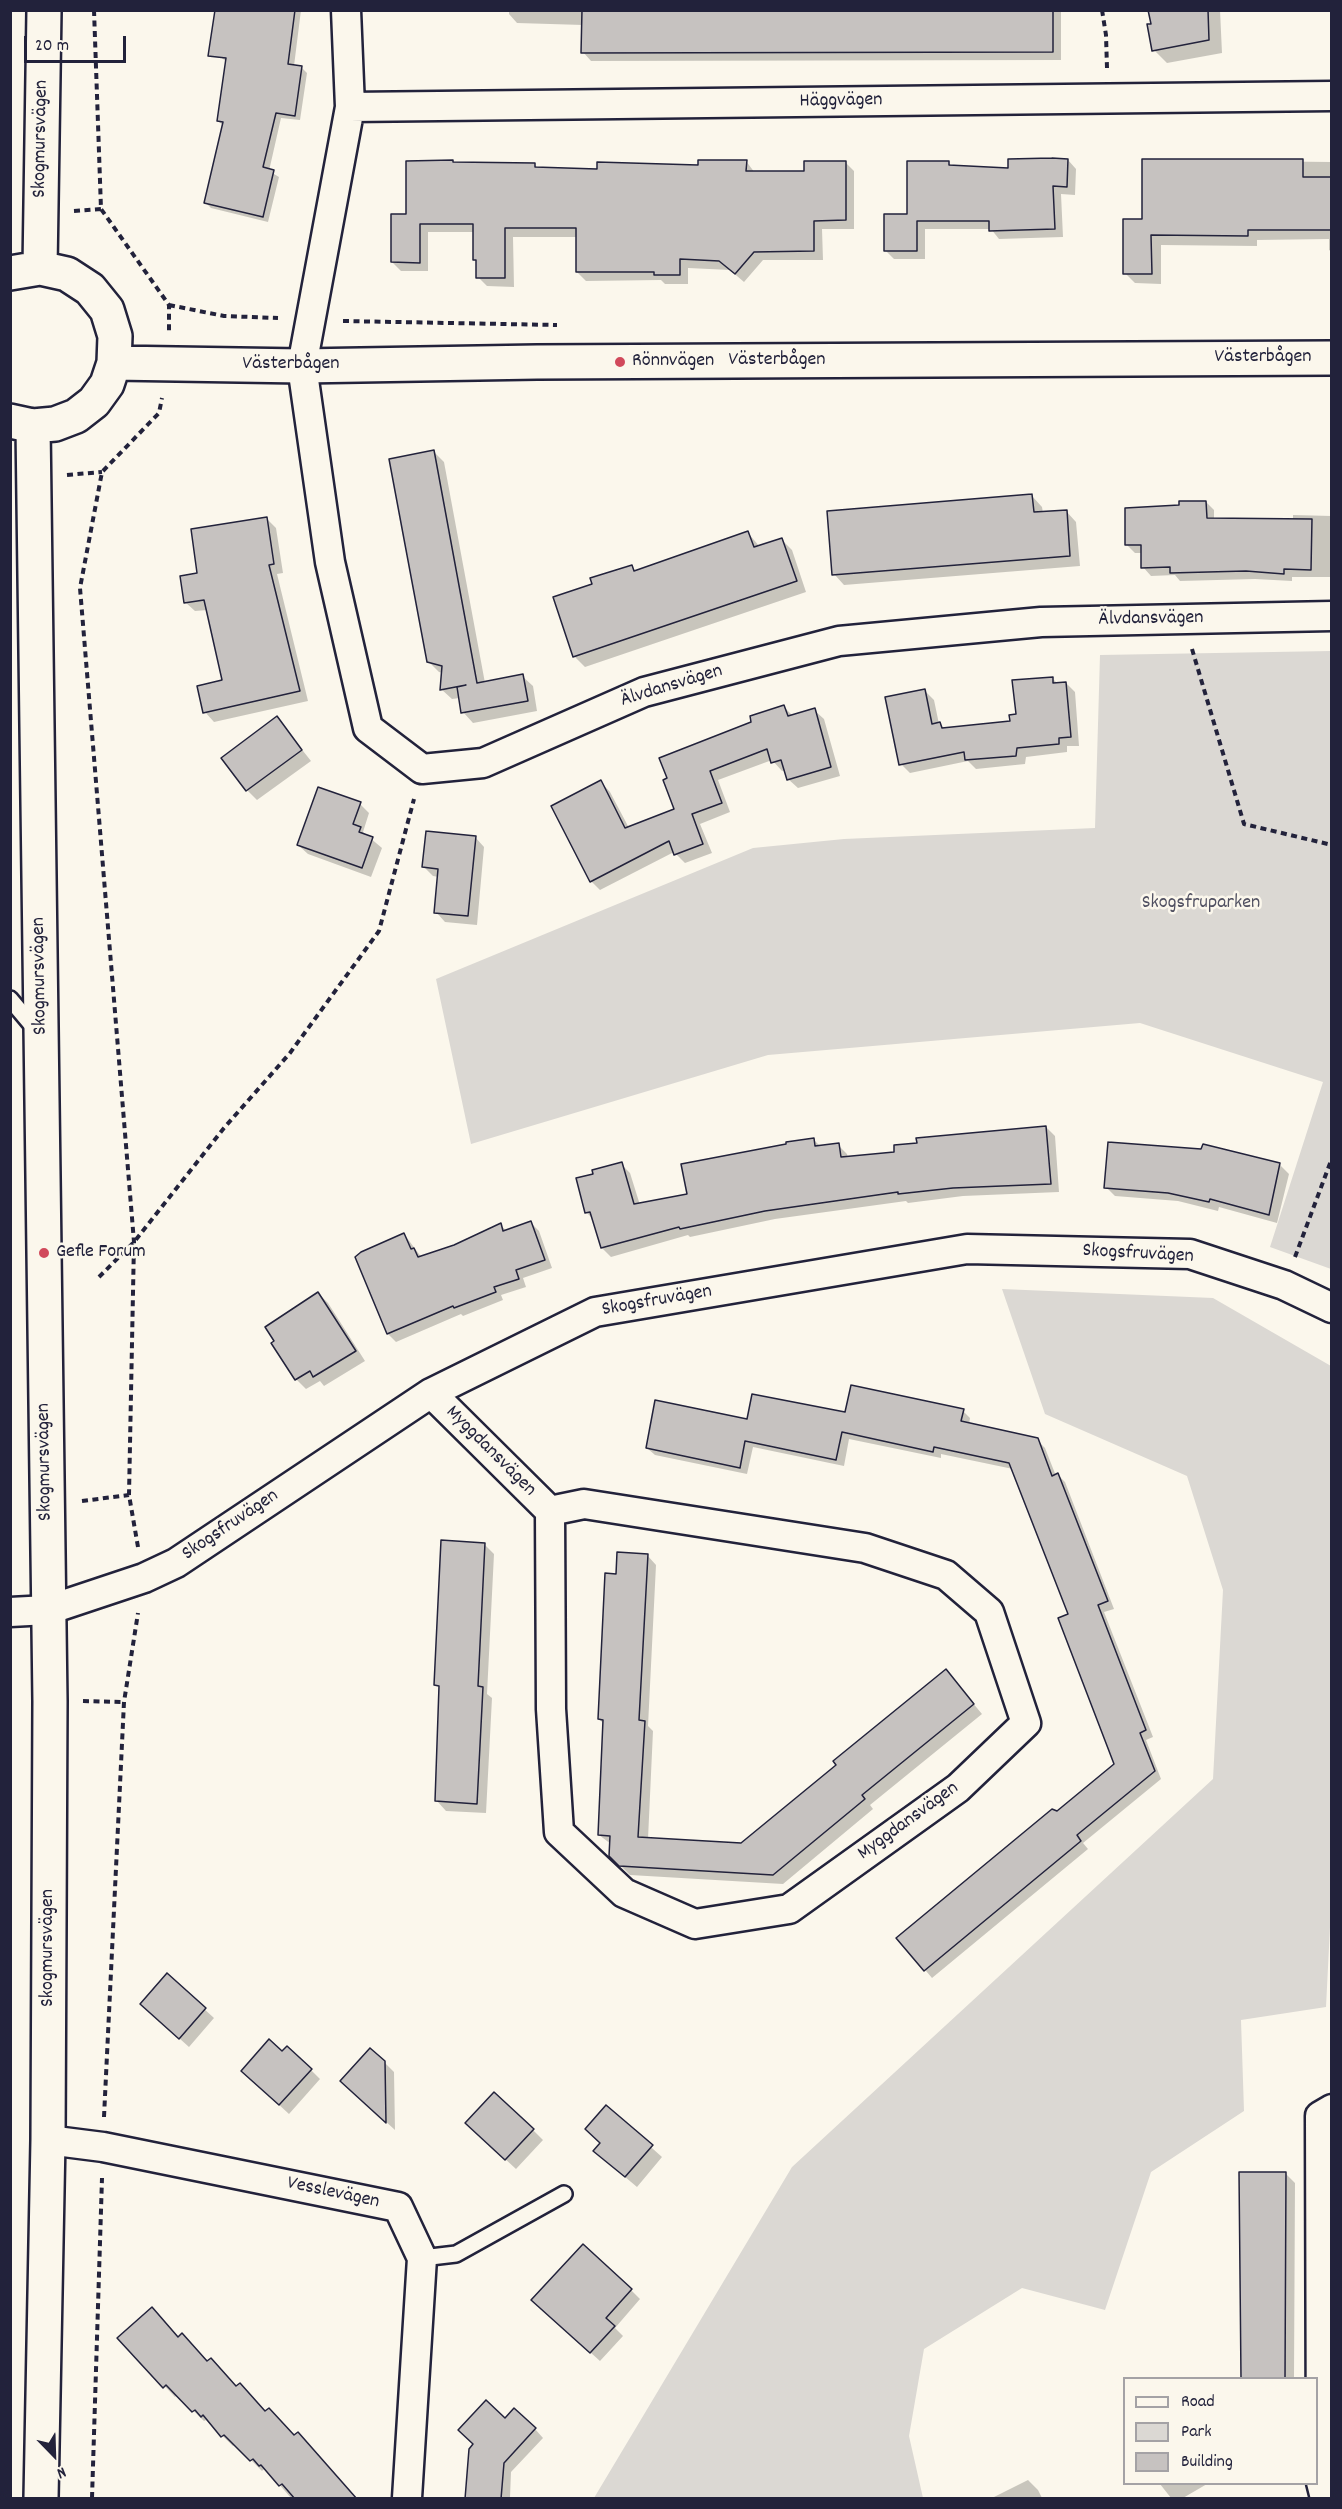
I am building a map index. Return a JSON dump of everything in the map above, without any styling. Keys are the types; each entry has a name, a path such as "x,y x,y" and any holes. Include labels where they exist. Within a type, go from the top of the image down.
{"street":[{"name":"Skogmursvägen","path":"41,2499 48,2140 50,1713 42,1037 22,424 55,424 76,416 94,402 107,384 114,363 115,336 107,310 90,289 67,274 26,271 44,10"},
{"path":"346,10 350,107 302,366 330,562 368,728 422,769"},
{"name":"Häggvägen","path":"350,107 1332,96"},
{"name":"Västerbågen","path":"114,363 302,366 537,362 1332,358"},
{"name":"Älvdansvägen","path":"422,769 483,763 644,692 839,641 1041,622 1332,616"},
{"name":"Skogsfruvägen","path":"10,1612 48,1610 144,1578 176,1563 431,1392 595,1312 967,1249 1190,1254 1284,1285 1332,1308"},
{"name":"Myggdansvägen","path":"431,1392 550,1511 551,1709 560,1832 624,1893 695,1924 789,1909 958,1788 1026,1723 989,1612 946,1575 865,1548 584,1504 550,1511"},
{"path":"1326,2499 1321,2481 1320,2116 1332,2109"},
{"name":"Vesslevägen","path":"48,2140 103,2147 398,2207 422,2258 407,2499"}],"lane":[{"path":"10,999 42,1037"},
{"path":"422,2258 456,2254 564,2194"}],"path":[{"path":"94,10 101,209"},
{"path":"1102,10 1106,35 1108,99"},
{"path":"169,305 224,316 563,325"},
{"path":"92,2499 103,2147 124,1702 144,1578 129,1495 134,1242 80,588 102,472"},
{"path":"1183,619 1244,824 1332,845"},
{"path":"99,1277 134,1242 224,1128 291,1053 379,930 422,769"},
{"path":"1284,1285 1332,1158"},
{"path":"10,1722 10,1755"}],"green space":[{"name":"Skogsfruparken","path":"1331,651 1331,1269 1270,1247 1323,1082 1140,1023 768,1055 471,1144 436,979 753,848 844,839 1095,828 1100,655"},
{"path":"1002,1289 1213,1298 1331,1366 1332,1887 1326,2007 1241,2020 1244,2111 1151,2172 1105,2310 1022,2288 924,2349 909,2436 923,2498 594,2498 792,2167 1213,1779 1223,1590 1187,1476 1045,1414"}],"building":[{"path":"215,10 295,10 288,64 302,66 295,116 276,113 263,167 274,170 263,217 204,203 223,122 217,121 226,58 208,56"},
{"path":"582,10 1053,10 1053,52 581,53"},
{"path":"1148,10 1208,10 1209,40 1152,51 1147,24 1151,24"},
{"path":"1008,159 1068,159 1067,187 1053,186 1055,229 989,231 989,221 917,221 917,251 884,251 884,214 907,214 907,161 949,161 949,165 1008,168"},
{"path":"1142,159 1303,159 1303,177 1332,177 1332,230 1248,230 1248,236 1151,235 1152,274 1123,274 1123,219 1142,219"},
{"path":"453,160 453,162 535,163 535,167 597,169 597,162 698,165 698,160 747,160 746,171 804,171 804,161 846,161 846,220 814,221 814,251 754,252 735,274 719,261 680,259 680,275 654,275 654,272 576,272 576,228 505,228 505,278 476,278 476,260 473,260 473,224 420,224 420,263 391,262 391,214 406,214 406,161"},
{"path":"434,450 477,683 523,674 528,701 461,713 457,687 466,685 440,690 442,666 427,662 389,459"},
{"path":"1032,494 1034,512 1067,510 1070,556 832,575 827,511"},
{"path":"1179,501 1206,501 1207,518 1312,519 1311,570 1284,569 1284,574 1246,571 1170,573 1170,567 1141,568 1141,545 1125,545 1125,508 1179,505"},
{"path":"267,517 274,564 269,565 300,691 203,713 197,686 222,680 204,600 184,603 180,576 197,573 191,529"},
{"path":"748,531 754,547 782,538 797,581 573,657 553,597 592,584 590,578 632,565 634,571"},
{"path":"1053,677 1053,683 1066,682 1071,737 1059,738 1059,744 1017,748 1016,756 965,760 964,752 899,765 885,697 925,689 932,724 940,722 942,728 1010,721 1009,715 1016,714 1012,680"},
{"path":"784,705 788,716 815,708 831,767 787,780 781,760 771,763 767,749 710,771 722,803 692,814 703,844 674,855 669,841 590,882 551,806 601,780 625,828 674,809 663,780 667,778 659,758 751,722 750,716"},
{"path":"277,716 302,750 246,791 221,758"},
{"path":"318,787 361,802 353,824 361,827 359,832 373,837 362,868 297,845"},
{"path":"426,831 476,836 468,916 434,913 438,869 422,867"},
{"path":"1046,1126 1051,1184 953,1188 898,1194 898,1192 765,1211 680,1229 679,1227 601,1248 590,1212 585,1213 576,1178 593,1174 592,1170 622,1162 634,1204 687,1194 681,1164 786,1144 786,1142 814,1138 815,1146 839,1143 841,1157 894,1152 894,1145 917,1143 916,1138"},
{"path":"1108,1142 1201,1149 1203,1144 1280,1163 1269,1215 1210,1199 1209,1202 1168,1193 1104,1188"},
{"path":"531,1221 545,1260 516,1270 519,1279 494,1287 496,1292 454,1308 453,1306 387,1334 355,1257 361,1252 404,1233 411,1249 414,1248 418,1257 454,1245 501,1223 503,1231"},
{"path":"318,1292 356,1351 313,1377 310,1371 295,1380 271,1343 274,1341 265,1327"},
{"path":"851,1385 964,1409 961,1421 1038,1438 1052,1476 1058,1473 1108,1601 1098,1605 1146,1730 1140,1733 1155,1771 1077,1835 1081,1841 924,1971 896,1938 1052,1809 1057,1811 1114,1764 1058,1618 1068,1614 1009,1463 934,1447 933,1452 842,1432 836,1460 745,1441 740,1468 646,1448 655,1400 747,1419 752,1394 845,1412"},
{"path":"441,1540 485,1543 478,1686 483,1687 477,1804 435,1801 439,1686 434,1685"},
{"path":"617,1552 648,1554 639,1720 645,1721 638,1837 741,1843 836,1765 833,1761 946,1669 974,1704 862,1795 865,1799 773,1875 619,1866 609,1856 610,1836 598,1835 603,1720 598,1719 605,1573 616,1574"},
{"path":"167,1973 206,2008 179,2039 140,2004"},
{"path":"269,2039 282,2051 287,2046 312,2069 279,2105 241,2071"},
{"path":"370,2048 385,2061 386,2123 340,2081"},
{"path":"494,2092 534,2129 505,2160 465,2123"},
{"path":"606,2105 653,2145 625,2177 593,2151 600,2143 585,2129"},
{"path":"1239,2172 1286,2172 1285,2377 1241,2377"},
{"path":"583,2244 632,2289 606,2318 615,2326 590,2353 531,2300"},
{"path":"152,2307 178,2337 182,2333 207,2361 211,2358 236,2386 240,2383 265,2411 269,2408 294,2435 298,2432 357,2499 295,2499 282,2484 279,2486 261,2465 259,2466 253,2459 250,2461 224,2435 221,2437 203,2415 201,2417 195,2410 192,2412 166,2385 163,2388 117,2338"},
{"path":"486,2400 505,2418 514,2408 536,2428 504,2463 501,2499 465,2499 469,2449 473,2444 458,2430"}],"place":[{"name":"Rönnvägen","path":"620,362"},
{"name":"Gefle Forum","path":"44,1253"}]}
